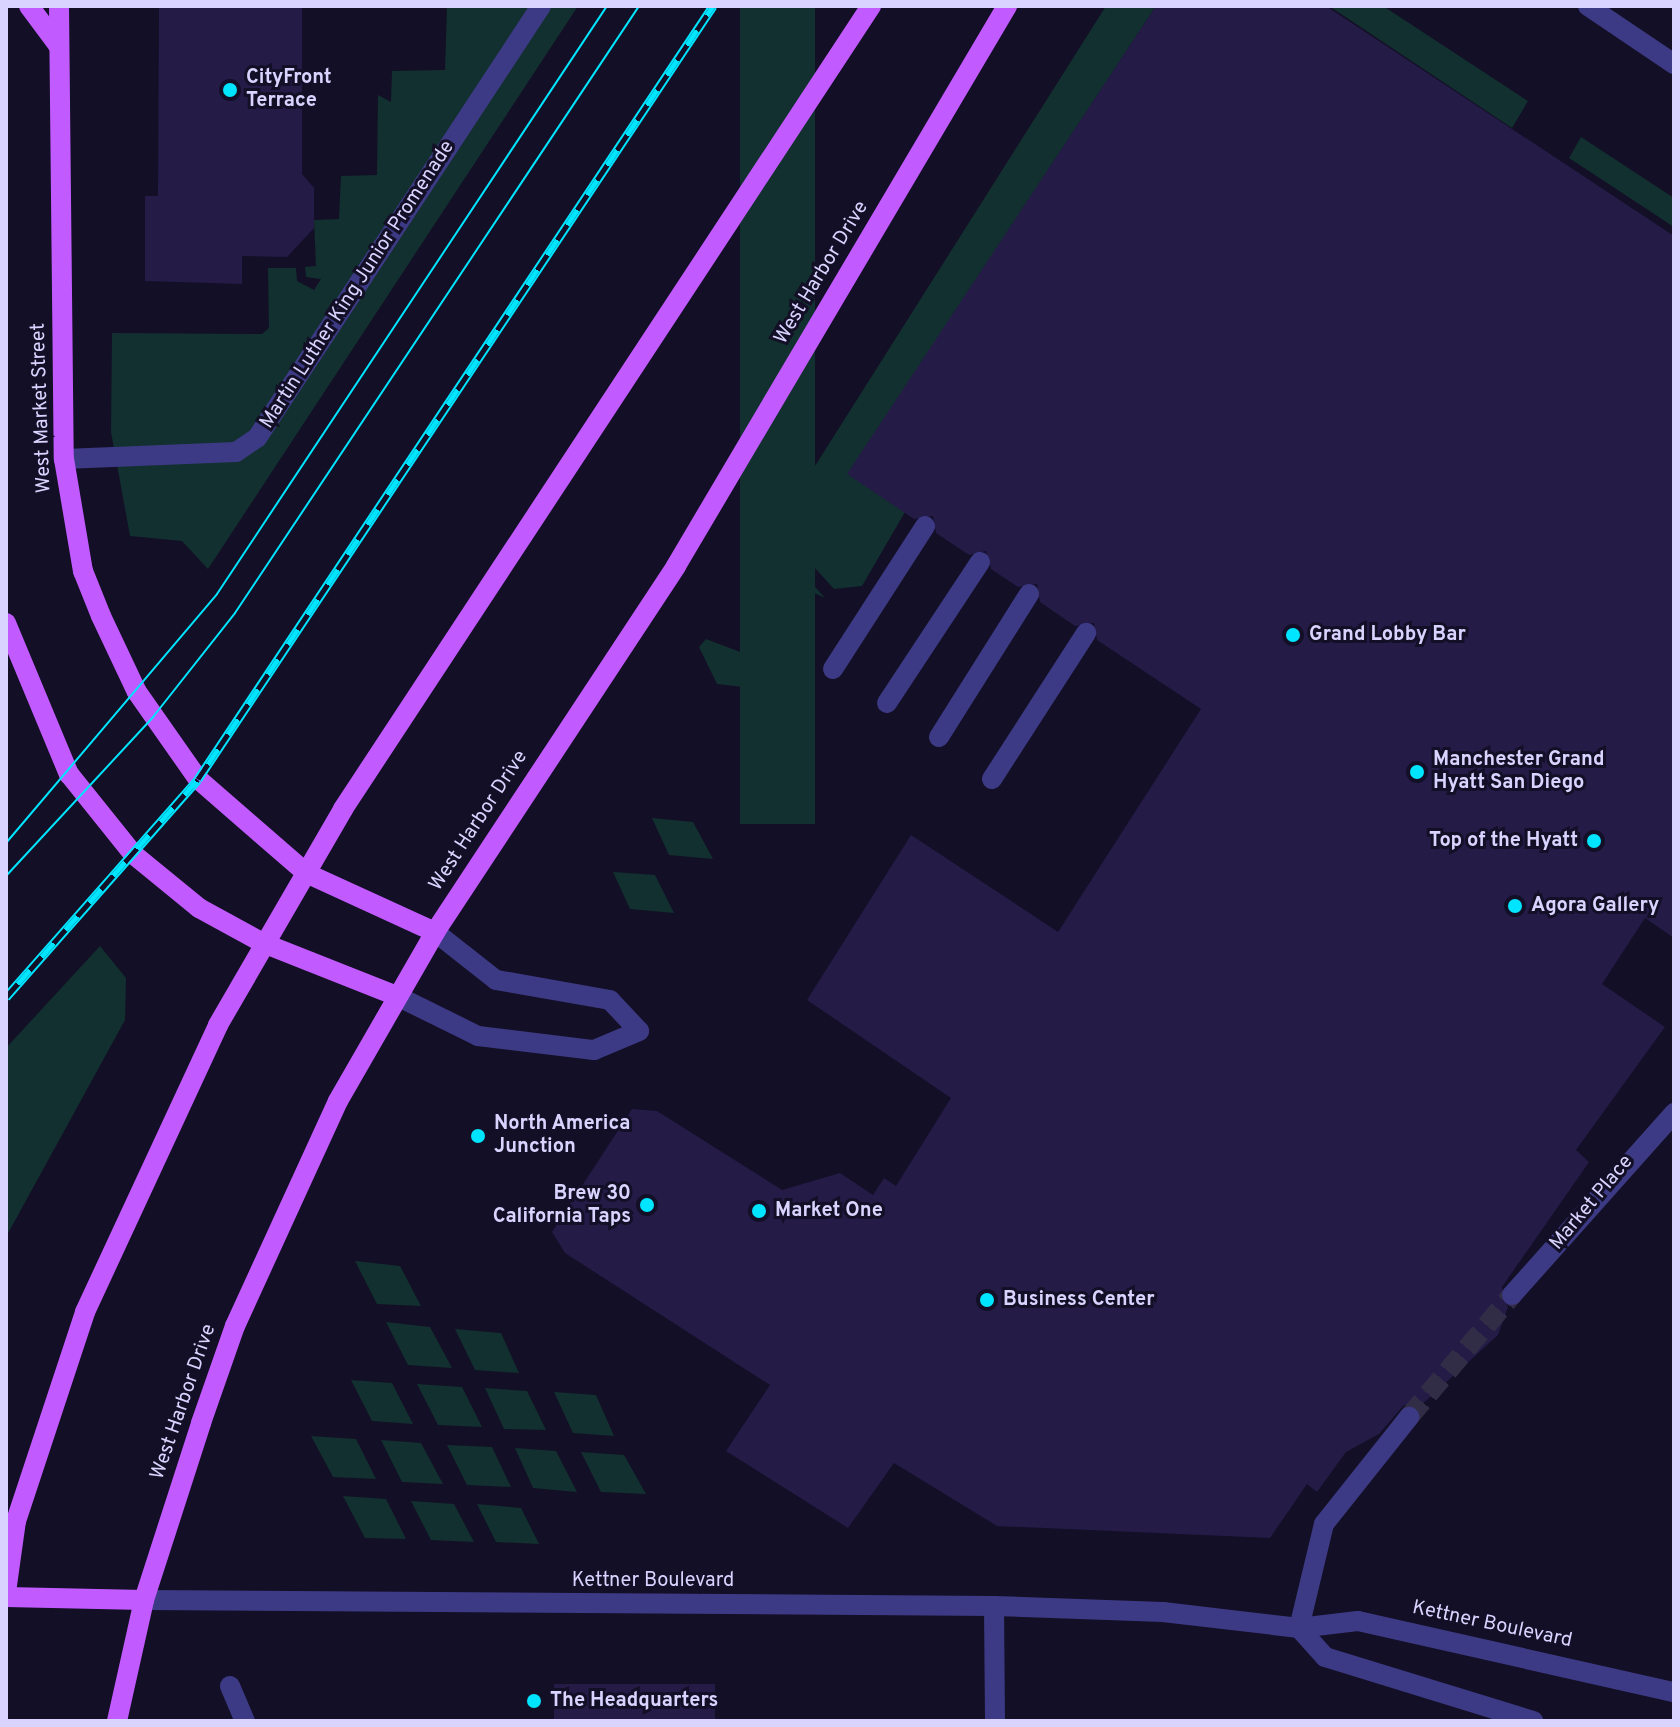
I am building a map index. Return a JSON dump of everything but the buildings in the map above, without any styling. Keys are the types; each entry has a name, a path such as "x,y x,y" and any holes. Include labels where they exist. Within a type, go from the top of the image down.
{"main road":[{"path":"29,6 58,45"},
{"name":"West Market Street","path":"59,6 64,459 83,571 137,692 198,779 306,873 435,932"},
{"path":"6,1595 16,1521 85,1312 192,1076 263,943 871,6"},
{"name":"West Harbor Drive","path":"117,1721 144,1600 240,1314 338,1101 435,932 676,566 1007,6"},
{"path":"6,623 82,793 133,854 199,908 263,943 397,996"},
{"name":"Kettner Boulevard","path":"6,1595 144,1600"}],"street":[{"name":"Martin Luther King Junior Promenade","path":"64,459 236,452 257,438 541,6"},
{"path":"1588,6 1674,64"},
{"path":"833,669 925,526"},
{"path":"887,703 980,562"},
{"path":"939,737 1029,594"},
{"path":"992,779 1086,633"},
{"path":"397,996 478,1036 594,1050 639,1031 610,1000 496,980 435,932"},
{"name":"Market Place","path":"1512,1295 1674,1113"},
{"path":"1409,1417 1324,1524 1299,1628 1325,1657 1533,1721"},
{"name":"Kettner Boulevard","path":"144,1600 994,1606 1163,1612 1299,1628 1358,1621 1674,1692"},
{"path":"994,1606 995,1721"},
{"path":"230,1686 245,1721"}],"green space":[{"path":"447,6 578,6 208,569 182,541 130,536 111,432 112,333 262,334 269,328 268,268 296,268 297,281 314,290 321,279 306,277 305,267 316,266 314,220 339,219 341,176 377,175 378,95 391,102 392,71 445,70"},
{"path":"740,6 815,6 815,824 740,824"},
{"path":"1106,6 1156,6 848,474 905,512 862,586 834,589 777,526"},
{"path":"1329,6 1383,6 1528,101 1512,128"},
{"path":"1581,137 1674,198 1674,227 1569,158"},
{"path":"772,539 825,598 782,578 771,563"},
{"path":"706,639 743,653 760,689 717,684 699,647"},
{"path":"652,818 693,822 713,859 669,855"},
{"path":"613,872 655,875 674,913 630,909"},
{"path":"100,946 126,978 125,1020 6,1237 6,1048"},
{"path":"355,1261 400,1266 421,1306 377,1304"},
{"path":"386,1322 430,1327 452,1368 408,1365"},
{"path":"455,1329 501,1333 519,1373 475,1370"},
{"path":"351,1380 392,1383 413,1424 372,1421"},
{"path":"417,1384 462,1387 482,1427 438,1425"},
{"path":"485,1388 527,1391 546,1430 504,1429"},
{"path":"554,1392 596,1395 614,1436 573,1433"},
{"path":"311,1436 356,1439 376,1479 333,1477"},
{"path":"381,1440 421,1443 443,1484 402,1482"},
{"path":"447,1445 492,1447 511,1487 467,1485"},
{"path":"515,1448 556,1451 577,1492 533,1488"},
{"path":"581,1452 624,1455 646,1494 601,1492"},
{"path":"343,1496 386,1499 406,1539 365,1538"},
{"path":"411,1501 454,1504 474,1542 431,1540"},
{"path":"477,1504 521,1508 539,1544 496,1542"}],"tunnel":[{"path":"1409,1417 1512,1295"}],"tram line":[{"path":"6,843 217,594 607,6"},
{"path":"6,876 153,717 235,613 639,6"}],"railway":[{"path":"6,997 198,779 713,6"}],"place":[{"name":"CityFront Terrace","path":"230,90"},
{"name":"Grand Lobby Bar","path":"1293,635"},
{"name":"Manchester Grand Hyatt San Diego","path":"1417,772"},
{"name":"Top of the Hyatt","path":"1594,841"},
{"name":"Agora Gallery","path":"1515,906"},
{"name":"North America Junction","path":"478,1136"},
{"name":"Brew 30 California Taps","path":"647,1205"},
{"name":"Market One","path":"759,1211"},
{"name":"Business Center","path":"987,1300"},
{"name":"The Headquarters","path":"534,1701"}]}
